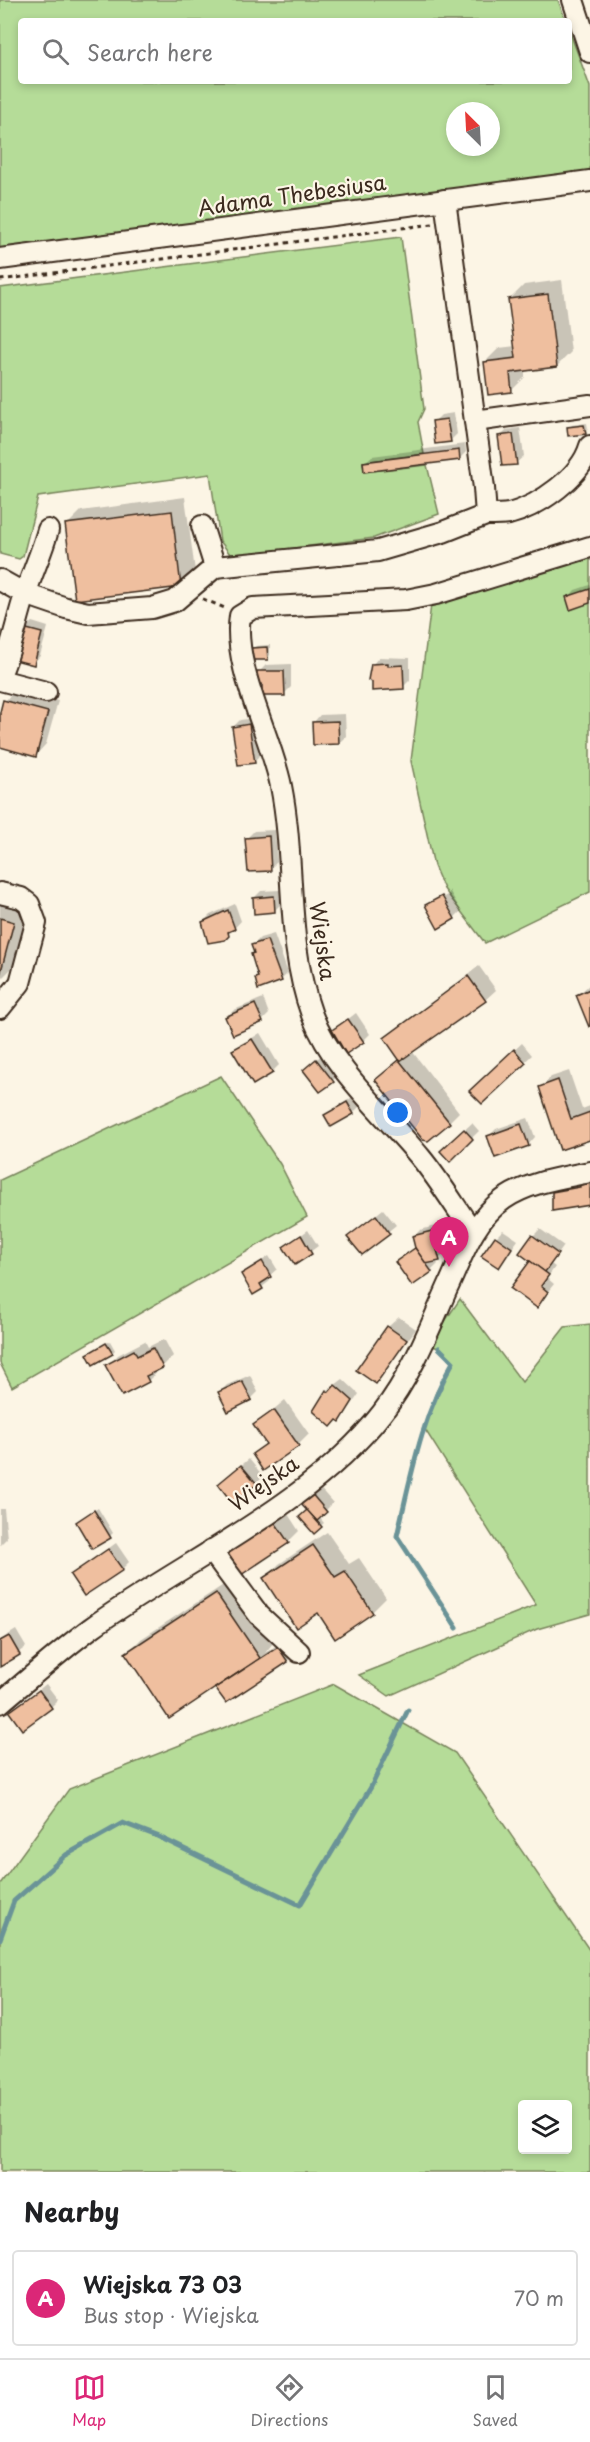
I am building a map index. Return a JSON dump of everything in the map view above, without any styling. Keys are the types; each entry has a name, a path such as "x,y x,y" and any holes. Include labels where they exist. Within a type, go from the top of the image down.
{"street":[{"path":"573,0 590,52"},
{"name":"Adama Thebesiusa","path":"0,259 590,181"},
{"path":"445,200 486,515"},
{"path":"475,421 589,410"},
{"path":"0,580 25,594 88,613 121,612 165,606 184,594 215,567 378,551 443,532 486,515 508,514 558,488 579,466 590,446"},
{"path":"202,526 215,567"},
{"path":"0,675 8,658 25,594 38,566 48,530"},
{"path":"243,613 406,600 436,594 590,547"},
{"name":"Wiejska","path":"243,613 243,655 252,695 269,740 281,786 296,940 305,994 312,1016 322,1038 336,1058 422,1160 473,1232"},
{"path":"0,680 46,692"},
{"path":"0,892 21,898 29,904 36,923 20,983 0,1008"},
{"name":"Wiejska","path":"0,1703 91,1628 285,1501 342,1456 382,1413 416,1358 473,1232 488,1212 505,1198 527,1186 590,1172"},
{"path":"211,1550 259,1615 299,1652"}],"path":[{"path":"0,280 448,222"},
{"path":"184,594 243,613"}],"green space":[{"path":"0,0 558,0 565,18 18,18 18,84 572,84 572,38 590,87 590,173 0,248"},
{"path":"401,237 424,409 418,422 424,454 363,462 364,472 427,465 439,514 374,538 238,555 230,554 220,541 210,474 38,497 23,556 19,559 0,554 0,288"},
{"path":"590,556 590,892 485,943 444,889 434,866 411,761 431,605"},
{"path":"221,1076 280,1164 307,1217 12,1387 0,1363 0,1180"},
{"path":"460,1299 522,1382 565,1327 590,1324 590,1614 537,1629 389,1696 359,1675 536,1605 424,1428 436,1392 453,1362 439,1348 432,1346 439,1330"},
{"path":"334,1684 455,1753 590,1951 590,2172 0,2172 0,1884 69,1789"}],"building":[{"path":"548,294 557,367 510,373 512,392 488,395 484,362 516,358 508,299"},
{"path":"447,419 451,442 435,444 432,421"},
{"path":"584,425 586,434 568,436 567,427"},
{"path":"513,434 517,465 502,466 498,436"},
{"path":"459,450 460,460 364,472 363,462"},
{"path":"172,511 181,587 75,600 65,524"},
{"path":"590,589 590,603 570,610 566,597"},
{"path":"23,628 42,633 34,665 15,660"},
{"path":"267,647 268,660 251,660 251,648"},
{"path":"388,663 388,666 403,665 404,689 372,691 372,682 368,680 371,664"},
{"path":"257,671 284,671 285,696 262,696 262,684 257,684 256,680"},
{"path":"3,700 48,712 36,757 0,747 0,712"},
{"path":"338,721 339,744 313,745 312,722"},
{"path":"249,724 255,763 238,765 232,727"},
{"path":"269,836 271,871 248,872 245,838"},
{"path":"274,896 275,912 254,914 253,898"},
{"path":"442,896 455,919 438,929 425,905"},
{"path":"228,910 235,929 228,932 229,936 225,940 208,943 202,922"},
{"path":"0,918 14,922 0,975"},
{"path":"267,940 282,981 258,990 255,978 258,977 251,954 254,953 251,945"},
{"path":"468,976 486,1001 400,1061 384,1038"},
{"path":"590,989 590,1026 589,1027 576,995"},
{"path":"255,1004 263,1022 233,1035 225,1017"},
{"path":"348,1019 364,1042 346,1054 332,1030"},
{"path":"252,1039 273,1073 253,1085 232,1050"},
{"path":"514,1049 526,1063 482,1104 469,1091"},
{"path":"316,1059 334,1082 320,1092 303,1070"},
{"path":"399,1060 450,1123 428,1141 423,1140 375,1080"},
{"path":"558,1080 571,1119 590,1112 590,1140 560,1150 539,1087"},
{"path":"347,1102 354,1114 331,1127 324,1115"},
{"path":"521,1124 529,1146 495,1158 487,1136"},
{"path":"464,1129 473,1139 450,1162 440,1151"},
{"path":"590,1182 590,1205 552,1211 552,1192 580,1187 579,1183"},
{"path":"376,1215 390,1234 362,1255 347,1237"},
{"path":"432,1231 440,1261 426,1264 415,1248 412,1236"},
{"path":"301,1235 312,1254 295,1265 283,1247"},
{"path":"532,1235 558,1254 545,1272 519,1253"},
{"path":"495,1236 512,1248 499,1268 481,1256"},
{"path":"415,1248 432,1272 412,1286 395,1262"},
{"path":"262,1261 271,1277 260,1284 263,1289 253,1295 241,1274"},
{"path":"530,1261 549,1275 541,1286 548,1292 537,1308 510,1288"},
{"path":"387,1326 407,1340 376,1384 356,1370"},
{"path":"106,1343 113,1354 93,1365 87,1354"},
{"path":"153,1348 163,1368 146,1376 149,1382 122,1396 105,1365 134,1350 137,1356"},
{"path":"242,1381 252,1400 228,1412 218,1392"},
{"path":"335,1385 353,1401 340,1422 337,1420 331,1427 313,1411 326,1390 329,1392"},
{"path":"274,1410 299,1446 263,1471 252,1454 266,1444 253,1425"},
{"path":"241,1465 257,1484 233,1504 218,1484"},
{"path":"310,1492 327,1512 317,1521 299,1502"},
{"path":"94,1510 111,1538 92,1549 76,1522"},
{"path":"307,1510 322,1527 314,1534 299,1517"},
{"path":"274,1521 289,1543 241,1575 227,1552"},
{"path":"313,1545 335,1577 345,1571 373,1613 335,1639 318,1613 296,1628 263,1578"},
{"path":"108,1549 123,1570 84,1596 70,1575"},
{"path":"216,1593 260,1658 169,1719 125,1653"},
{"path":"9,1636 20,1655 0,1667 0,1641"},
{"path":"278,1647 288,1662 226,1703 215,1688"},
{"path":"39,1690 52,1708 22,1730 9,1712"}],"waterway":[{"path":"439,1348 453,1362 442,1382 425,1425 397,1536 457,1628"},
{"path":"0,1939 14,1901 66,1855 123,1823 157,1836 300,1905 371,1787 408,1710"}],"place":[{"name":"Wiejska 73 03","path":"449,1267"}]}
